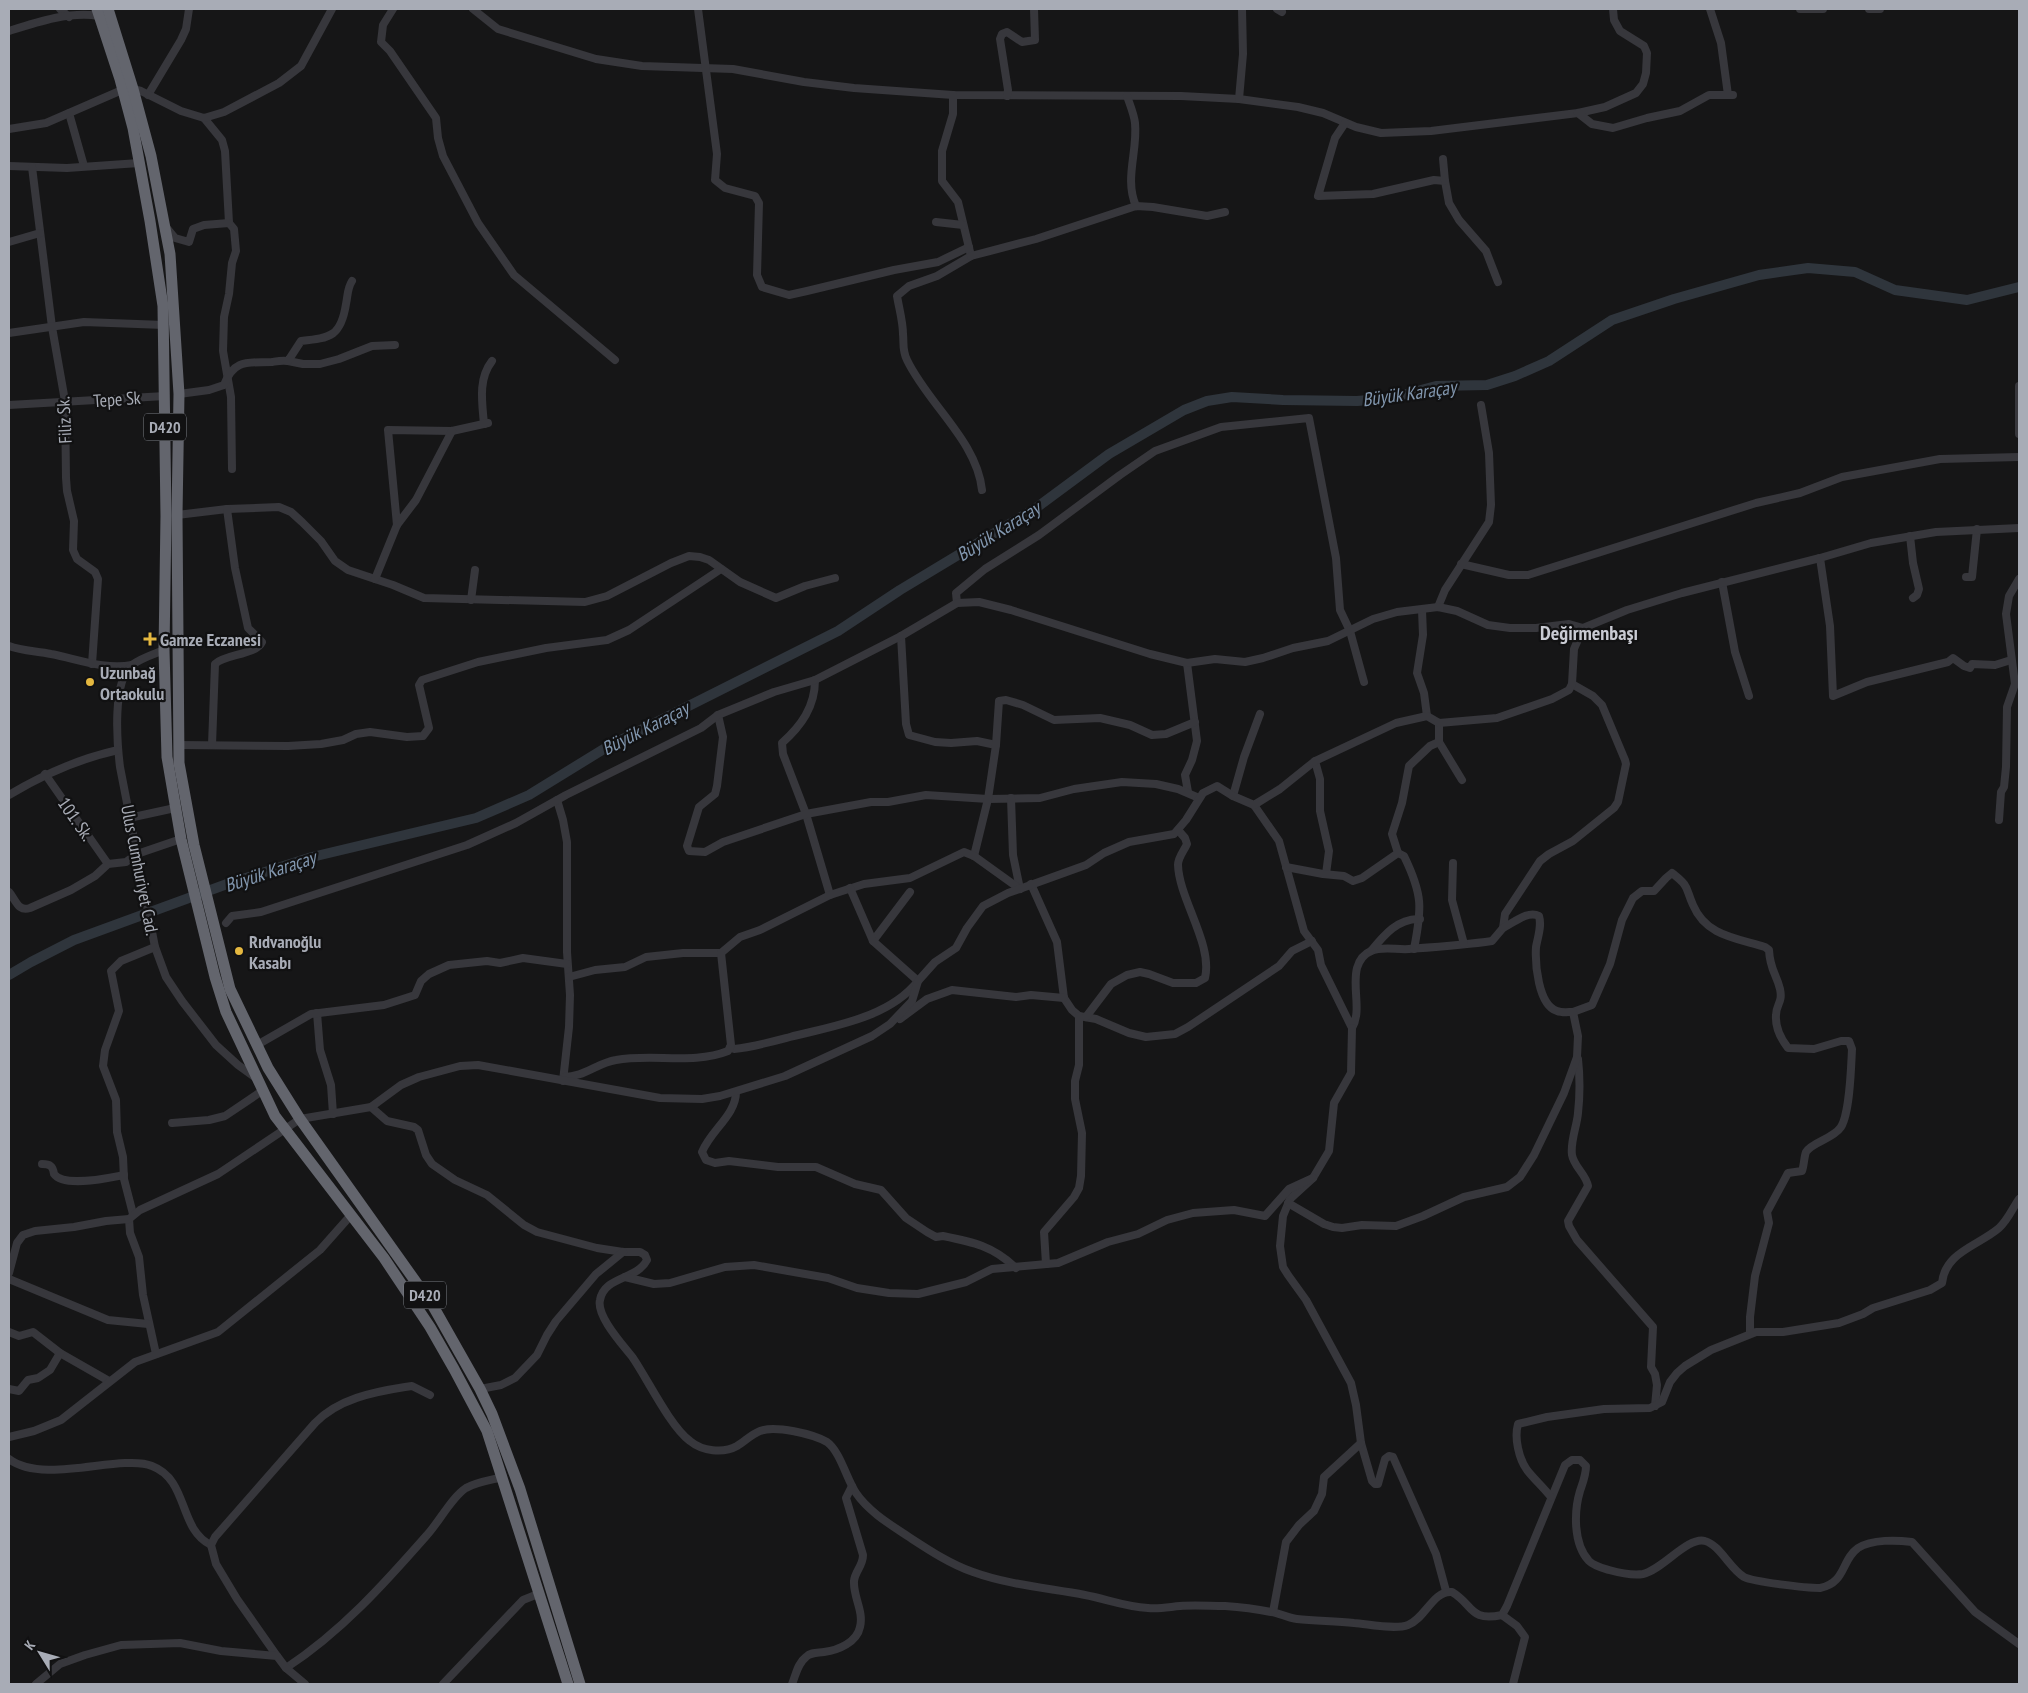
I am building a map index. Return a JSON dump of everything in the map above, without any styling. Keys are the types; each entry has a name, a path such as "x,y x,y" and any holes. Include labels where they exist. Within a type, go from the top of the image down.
{"highway":[{"name":"D420","path":"101,11 120,79 127,89 150,221 164,325 166,516 164,650 167,757 184,853 210,936 230,989 268,1068 300,1119 433,1306 492,1414 520,1489 580,1684"},
{"path":"127,89 151,156 170,254 179,394 177,515 178,745 182,784 210,936"},
{"name":"D420","path":"210,936 226,1012 275,1116 352,1215 404,1289 454,1369 487,1431 568,1684"}],"street":[{"path":"60,9 69,17"},
{"path":"148,95 181,40 186,29 190,9"},
{"path":"9,129 28,127 46,122 127,89 148,95 181,112 204,118 224,112 279,83 300,66 332,9"},
{"path":"393,9 383,25 382,42 436,118 438,138 443,156 478,223 514,275 615,360"},
{"path":"473,9 498,29 596,59 642,66 733,69 804,82 854,88 953,95 1181,96 1239,99 1298,107 1381,133 1421,131 1578,113 1605,107 1636,93 1643,84 1648,64 1647,53 1644,46 1620,31 1614,20 1613,9"},
{"path":"698,9 717,154 715,180 726,188 755,196 759,203 757,275 762,287 789,295 894,270 938,262 969,247"},
{"path":"1007,96 1008,90 1000,39 1002,34 1008,32 1022,42 1035,40 1034,9"},
{"path":"1239,99 1242,9"},
{"path":"1578,113 1592,124 1613,128 1680,111 1709,96 1730,95 1721,43 1710,9"},
{"path":"1800,9 1823,9"},
{"path":"1870,9 1880,9"},
{"path":"9,31 39,22 101,11"},
{"path":"953,95 953,114 942,151 942,181 958,202 971,256"},
{"path":"1127,96 1135,123 1130,181 1132,197 1136,206"},
{"path":"69,113 84,166"},
{"path":"204,118 222,140 225,151 229,222 234,229 236,251 232,263 229,294 224,317 223,351 224,366 228,374 231,397 232,469"},
{"path":"1345,123 1335,138 1318,196 1373,194 1434,180 1445,181"},
{"path":"1443,158 1449,202 1459,220 1486,250 1498,282"},
{"path":"9,166 67,168 139,163"},
{"name":"Filiz Sk.","path":"32,167 52,327 65,401 66,478 74,521 73,550 76,559 94,572 98,579 92,664"},
{"path":"982,490 980,474 970,451 921,385 906,358 902,343 903,334 897,296 909,286 937,276 971,256 1036,239 1136,206 1207,216 1225,212"},
{"path":"165,226 175,238 189,242 192,229 204,225 229,222"},
{"path":"936,222 964,225"},
{"path":"9,242 40,233"},
{"path":"288,360 301,341 322,340 332,336 339,329 344,318 347,289 352,281"},
{"path":"9,333 84,322 164,325"},
{"path":"179,394 209,390 224,385 228,374 242,364 255,360 288,360 303,364 320,364 339,360 372,346 395,345"},
{"path":"397,525 388,430 452,431 486,423 482,388 485,369 492,360"},
{"path":"2019,386 2019,434"},
{"name":"Tepe Sk","path":"9,404 165,396"},
{"path":"1438,608 1445,590 1489,522 1489,453 1481,405"},
{"path":"957,603 956,593 985,569 1040,535 1120,474 1156,452 1221,427 1309,418 1336,558 1340,610 1350,631 1364,682"},
{"path":"375,579 397,525 416,500 443,452 452,431"},
{"path":"1461,564 1509,575 1528,575 1756,503 1800,492 1842,477 1940,459 2019,457"},
{"path":"177,515 227,509 279,507 291,512 321,541 335,561 348,570 424,598 585,602 607,596 671,563 689,556 710,560 740,582 776,598 805,586 835,578"},
{"path":"212,745 215,664 257,648 262,642 248,628 235,568 227,509"},
{"path":"226,922 232,916 260,912 467,845 509,826 701,728 718,715 774,692 815,680 901,636 957,603 979,602 987,604 1150,654 1187,663 1214,659 1245,662 1293,648 1328,641 1381,617 1397,612 1438,608 1457,611 1488,625 1510,628 1536,628 1568,624 1583,628 1626,610 1722,582 1820,558 1870,543 1910,536 2019,528"},
{"path":"1966,577 1972,577 1977,530"},
{"path":"1910,536 1913,563 1919,589 1917,595 1913,598"},
{"path":"1820,558 1830,626 1833,696 1867,682 1948,662 1953,658 1970,668 1972,664 1995,665 2011,660"},
{"path":"178,745 288,746 321,744 334,742 363,732 407,737 423,736 429,728 419,685 422,680 478,662 546,648 607,640 629,630 721,569"},
{"path":"471,600 475,570"},
{"path":"1999,820 2001,792 2004,786 2006,767 2007,707 2017,684 2011,660 2006,614 2009,596 2019,579"},
{"path":"1722,582 1735,652 1750,696"},
{"path":"1422,610 1423,635 1417,674 1424,693 1427,716"},
{"path":"1254,805 1280,789 1315,761 1396,723 1427,716 1439,723 1497,718 1552,699 1569,690 1572,684 1574,649 1583,628"},
{"path":"901,636 906,724 909,734 935,742 977,741 996,745"},
{"path":"9,646 113,667 132,665 164,650"},
{"path":"1187,663 1196,722 1197,742 1185,776 1188,792"},
{"name":"Ulus Cumhuriyet Cad.","path":"132,665 122,681 118,706 118,750 129,818 155,946 166,977 182,1001 216,1045 256,1078"},
{"path":"815,680 815,695 805,717 782,744 783,754 806,814 830,895"},
{"path":"1503,928 1505,914 1540,861 1574,841 1614,808 1618,802 1626,764 1625,760 1602,705 1593,696 1572,684"},
{"path":"974,856 988,799 996,745 999,701 1006,700 1054,720 1100,718 1130,725 1152,735 1166,734 1196,722"},
{"path":"1233,796 1260,714"},
{"path":"718,715 724,737 717,786 715,794 699,807 687,846 689,851 705,852 723,842 806,814 871,802 888,802 926,795 988,799 1040,798 1074,789 1122,782 1156,784 1188,792 1199,798"},
{"path":"1439,723 1439,742 1462,780"},
{"path":"1398,854 1392,834 1402,803 1409,766 1430,746 1439,742"},
{"path":"9,795 45,774 76,761 118,750"},
{"path":"1315,761 1320,779 1320,811 1329,851 1326,874"},
{"name":"101. Sk.","path":"45,774 108,864"},
{"path":"564,1079 614,1060 700,1057 724,1052 730,1048 760,1046 830,1028 870,1015 912,988 935,962 956,948 967,928 983,906 1008,893 1086,865 1104,853 1129,842 1174,834 1202,793 1217,786 1233,796 1254,805 1279,841 1304,930 1318,950 1322,966 1352,1028"},
{"path":"1011,798 1012,855 1020,889"},
{"path":"557,800 567,842 565,882 568,912 567,964 570,1011 564,1079"},
{"path":"129,818 175,808"},
{"path":"1046,1264 1044,1232 1074,1197 1079,1188 1081,1176 1082,1133 1075,1099 1075,1081 1079,1065 1083,1016 1111,984 1128,975 1140,972 1165,981 1186,984 1201,982 1205,978 1206,972 1201,942 1178,865 1179,858 1186,844 1185,838 1178,830"},
{"path":"9,892 20,908 24,910 72,890 95,876 108,864 126,862 138,858 181,838"},
{"path":"569,977 595,970 625,968 646,957 683,953 721,952 740,937 760,930 830,895 850,888 910,878 964,852 974,856 1020,889"},
{"path":"1286,867 1344,876 1353,881 1362,878 1398,854"},
{"path":"1398,854 1404,856 1416,881 1420,895 1420,919 1414,949"},
{"path":"1453,863 1452,900 1464,944"},
{"path":"1371,951 1414,949 1492,941 1503,928 1528,915 1535,914 1539,916 1541,923 1536,951 1540,986 1550,1007 1557,1011 1573,1012 1592,1005 1610,964 1622,920 1633,898 1642,892 1654,891 1672,873 1687,886 1693,905 1703,924 1715,932 1765,947 1769,950 1770,964 1779,986 1782,1000 1776,1014 1777,1022 1781,1039 1788,1048 1814,1049 1841,1041 1849,1041 1852,1049 1847,1108 1842,1126 1836,1133 1805,1153 1802,1171 1788,1173 1767,1212 1769,1223 1755,1276 1750,1333"},
{"path":"1031,884 1056,942 1064,998 1072,1010 1083,1016 1146,1038 1174,1034 1188,1028 1279,966 1292,950 1312,941"},
{"path":"850,888 873,941 918,981"},
{"path":"873,941 910,892"},
{"path":"1420,919 1410,919 1401,922 1360,960 1355,983 1356,1019 1352,1028 1351,1073 1334,1103 1329,1151 1326,1160 1313,1178 1293,1196 1288,1204 1281,1231 1280,1246 1284,1267 1306,1300 1351,1383 1361,1443 1370,1478 1375,1484 1378,1484 1385,1460 1389,1456 1393,1456 1436,1554 1446,1591"},
{"path":"155,946 121,961 111,971 119,1011 105,1050 103,1066 116,1100 117,1132 123,1157 131,1216 130,1233 139,1257 141,1284 148,1324 156,1354"},
{"path":"721,952 730,1026 730,1048"},
{"path":"257,1045 306,1016 364,1008 402,1000 414,995 421,981 429,974 456,964 500,963 523,958 567,964"},
{"path":"9,1273 17,1243 23,1235 36,1231 74,1227 131,1216 218,1174 300,1119 370,1107 401,1085 419,1077 460,1066 478,1065 564,1079 660,1098 702,1099 736,1092 785,1076 872,1036 890,1024 912,1001 918,981"},
{"path":"890,1024 898,1021 927,999 952,990 1016,997 1031,994 1064,998"},
{"path":"1573,1012 1578,1036 1577,1057 1580,1078 1579,1104 1572,1154 1574,1163 1587,1180 1588,1186 1570,1216 1568,1226 1577,1240 1653,1327 1651,1367 1655,1374 1657,1385 1655,1406"},
{"path":"317,1013 320,1050 331,1085 333,1114"},
{"path":"1288,1204 1324,1224 1342,1228 1362,1225 1396,1226 1464,1197 1507,1188 1520,1177 1534,1155 1564,1093 1577,1057"},
{"path":"172,1123 209,1120 224,1116 262,1091"},
{"path":"736,1092 736,1102 731,1111 702,1152 706,1160 715,1163 729,1160 778,1167 816,1167 855,1184 881,1190 906,1218 927,1232 936,1237 943,1236 990,1248 1016,1268"},
{"path":"370,1107 387,1121 414,1127 418,1130 426,1155 432,1164 455,1180 486,1195 524,1225 538,1232 597,1248 623,1252 640,1252 647,1258 645,1265 640,1270 609,1285 599,1301 603,1315 678,1430 689,1441 701,1448 719,1451 734,1447 759,1431 772,1428 795,1431 827,1442 835,1452 852,1486 870,1508 935,1553 972,1572 1014,1583 1085,1595 1136,1607 1159,1609 1182,1606 1223,1606 1273,1612 1283,1617 1297,1619 1407,1626 1421,1616 1446,1591"},
{"path":"42,1164 50,1165 56,1178 68,1181 124,1175"},
{"path":"625,1278 654,1284 670,1283 725,1266 754,1265 828,1278 857,1288 907,1294 929,1292 966,1282 992,1269 1058,1263 1108,1242 1138,1234 1167,1220 1193,1213 1234,1210 1265,1216 1289,1188 1313,1178"},
{"path":"1551,1497 1538,1480 1526,1469 1517,1445 1516,1430 1518,1424 1547,1417 1604,1409 1635,1410 1655,1406 1662,1402 1670,1382 1685,1366 1711,1350 1750,1333 1765,1331 1783,1332 1839,1323 1873,1308 1930,1290 1942,1283 1943,1273 1954,1257 2006,1221 2019,1200"},
{"path":"9,1437 34,1431 61,1420 135,1362 218,1332 320,1250 352,1215"},
{"path":"480,1389 501,1385 515,1378 537,1355 546,1335 556,1321 596,1274 623,1252"},
{"path":"9,1279 108,1320 148,1324"},
{"path":"9,1334 20,1336 33,1332 60,1353 109,1381"},
{"path":"9,1389 19,1391 28,1380 38,1378 46,1373 60,1353"},
{"path":"306,1684 286,1668 276,1656 237,1599 216,1564 211,1545 230,1518 315,1422 332,1407 361,1397 412,1386 430,1395"},
{"path":"1273,1612 1286,1542 1299,1525 1314,1512 1322,1494 1324,1478 1361,1443"},
{"path":"9,1459 27,1468 65,1469 138,1463 153,1466 168,1476 176,1486 193,1530 202,1541 211,1545"},
{"path":"1502,1615 1565,1465 1572,1460 1580,1460 1586,1466 1586,1477 1576,1508 1577,1531 1581,1549 1588,1560 1596,1566 1629,1574 1642,1574 1652,1571 1686,1546 1696,1541 1704,1540 1711,1544 1734,1569 1745,1577 1820,1588 1832,1585 1858,1548 1875,1543 1912,1542 1975,1612 2019,1644"},
{"path":"286,1668 330,1636 350,1618 428,1534 462,1492 470,1486 503,1477"},
{"path":"792,1684 800,1664 809,1654 826,1652 844,1646 855,1639 859,1632 861,1612 854,1582 862,1563 862,1555 846,1502 852,1486"},
{"path":"1446,1591 1456,1594 1480,1616 1488,1618 1502,1615 1517,1626 1524,1637 1513,1684"},
{"path":"443,1684 523,1600 538,1594"},
{"path":"36,1684 60,1664 85,1654 120,1645 180,1643 222,1651 276,1656"}],"waterway":[{"name":"Büyük Karaçay","path":"9,975 74,940 227,884 312,857 476,818 529,795 607,747 838,631 900,590 1036,508 1109,454 1184,410 1207,401 1232,397 1357,401 1391,398 1436,386 1487,385 1515,376 1549,361 1612,320 1674,299 1759,275 1808,268 1855,272 1895,290 1967,300 2019,287"}],"place":[{"name":"Gamze Eczanesi","path":"150,639"},
{"name":"Uzunbağ Ortaokulu","path":"90,682"},
{"name":"Rıdvanoğlu Kasabı","path":"239,951"}],"district":[{"name":"Değirmenbaşı","path":"1589,633"}]}
